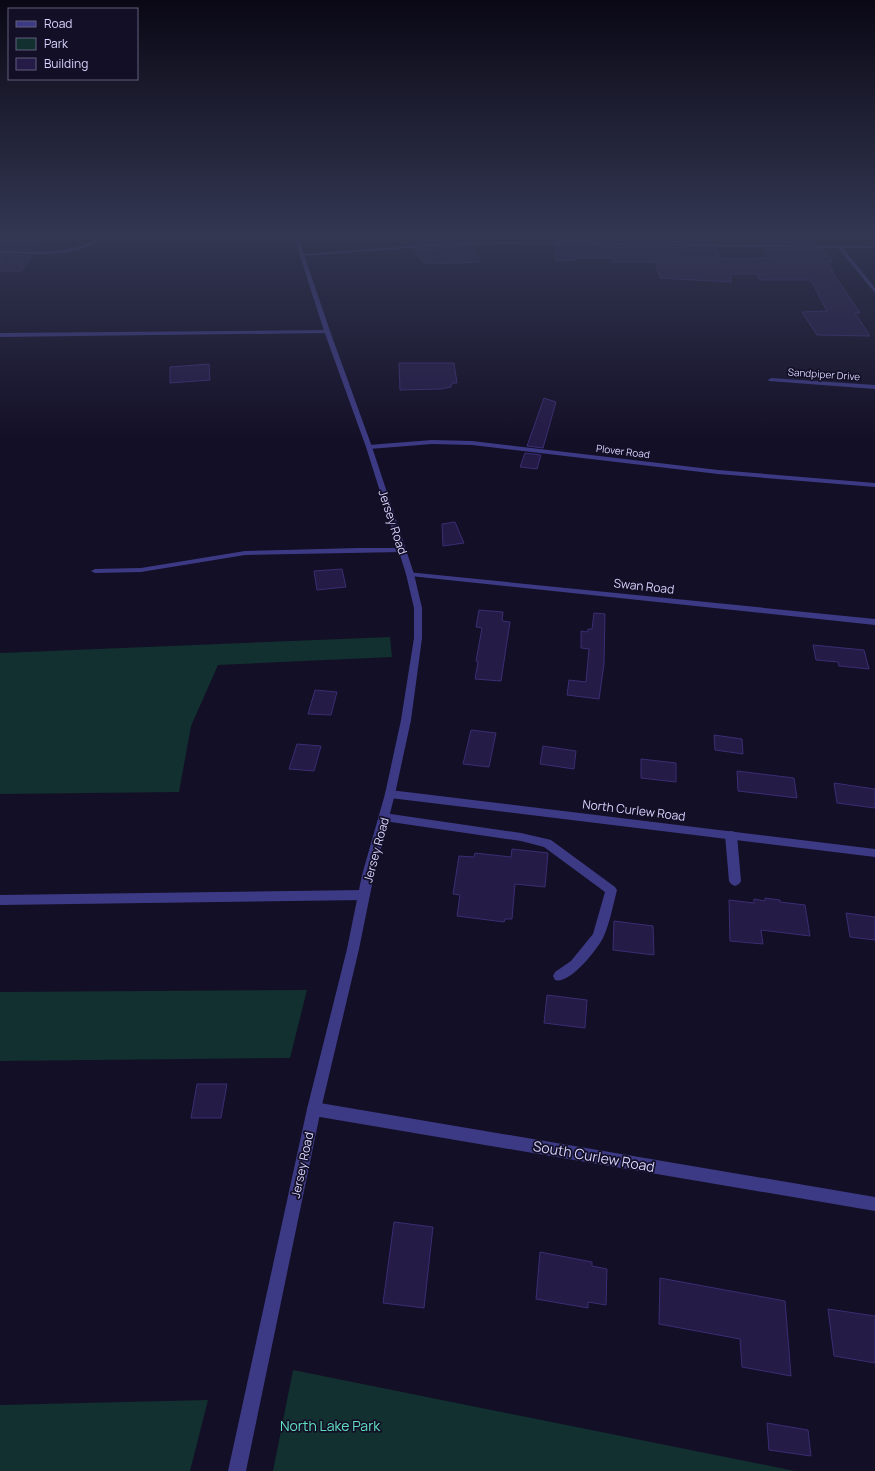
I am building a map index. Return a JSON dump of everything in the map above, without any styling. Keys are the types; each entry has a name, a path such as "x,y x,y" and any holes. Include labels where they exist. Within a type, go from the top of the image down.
{"street":[{"name":"Jersey Road","path":"237,1471 314,1109 353,949 364,894 390,794 406,720 418,638 418,608 410,574 369,447 319,306"},
{"path":"0,334 327,331"},
{"name":"Sandpiper Drive","path":"771,380 875,387"},
{"name":"Plover Road","path":"369,447 420,443 472,444 718,472 875,485"},
{"path":"95,571 141,570 245,553 402,550"},
{"name":"Swan Road","path":"410,574 875,622"},
{"name":"North Curlew Road","path":"390,794 875,853"},
{"path":"384,817 521,837 547,843 611,890 598,936 575,965 559,976"},
{"path":"731,835 735,881"},
{"path":"0,900 364,894"},
{"name":"South Curlew Road","path":"314,1109 875,1204"}],"green space":[{"path":"390,637 392,657 218,665 191,726 179,792 0,794 0,653"},
{"path":"307,990 290,1058 0,1061 0,992"},
{"name":"North Lake Park","path":"293,1370 795,1471 273,1471"},
{"path":"208,1400 190,1471 0,1471 0,1405"}],"building":[{"path":"824,306 855,306 860,313 855,313 870,336 817,335 802,312 827,311"},
{"path":"399,363 454,363 457,383 452,383 451,387 441,389 400,390"},
{"path":"209,364 210,380 170,383 170,367"},
{"path":"544,398 556,402 543,448 527,446"},
{"path":"525,453 541,455 537,469 520,467"},
{"path":"455,522 464,543 443,546 442,524"},
{"path":"342,569 346,587 317,590 314,571"},
{"path":"479,610 503,612 502,621 510,622 501,681 475,679 478,662 476,661 482,628 476,627"},
{"path":"594,613 605,614 604,664 599,699 567,695 569,680 586,682 589,649 581,648 581,631 587,632 588,629 592,629"},
{"path":"813,645 864,650 869,669 839,666 838,662 816,660"},
{"path":"315,690 337,692 331,715 308,714"},
{"path":"471,730 496,733 489,767 463,764"},
{"path":"714,735 742,739 743,754 715,750"},
{"path":"297,744 321,746 314,771 289,769"},
{"path":"543,746 576,751 574,769 540,764"},
{"path":"641,759 676,763 676,782 641,778"},
{"path":"737,771 794,778 797,798 738,791"},
{"path":"834,783 875,789 875,808 837,803"},
{"path":"512,849 548,853 545,887 515,884 512,919 505,919 504,922 457,916 460,895 453,894 459,856 474,857 475,853 511,857"},
{"path":"765,898 780,900 780,902 805,905 810,936 761,930 763,944 730,941 729,900 754,903 754,899 765,901"},
{"path":"846,913 875,917 875,940 850,937"},
{"path":"614,921 653,926 654,955 613,950"},
{"path":"547,995 587,1000 585,1028 544,1023"},
{"path":"197,1084 227,1084 221,1118 191,1118"},
{"path":"394,1222 433,1227 424,1308 383,1303"},
{"path":"540,1252 592,1262 592,1266 607,1269 606,1305 588,1302 588,1308 536,1299"},
{"path":"660,1278 785,1301 791,1376 742,1367 740,1339 659,1324"},
{"path":"828,1309 875,1316 875,1363 834,1356"},
{"path":"767,1423 808,1430 811,1456 769,1450"}]}
